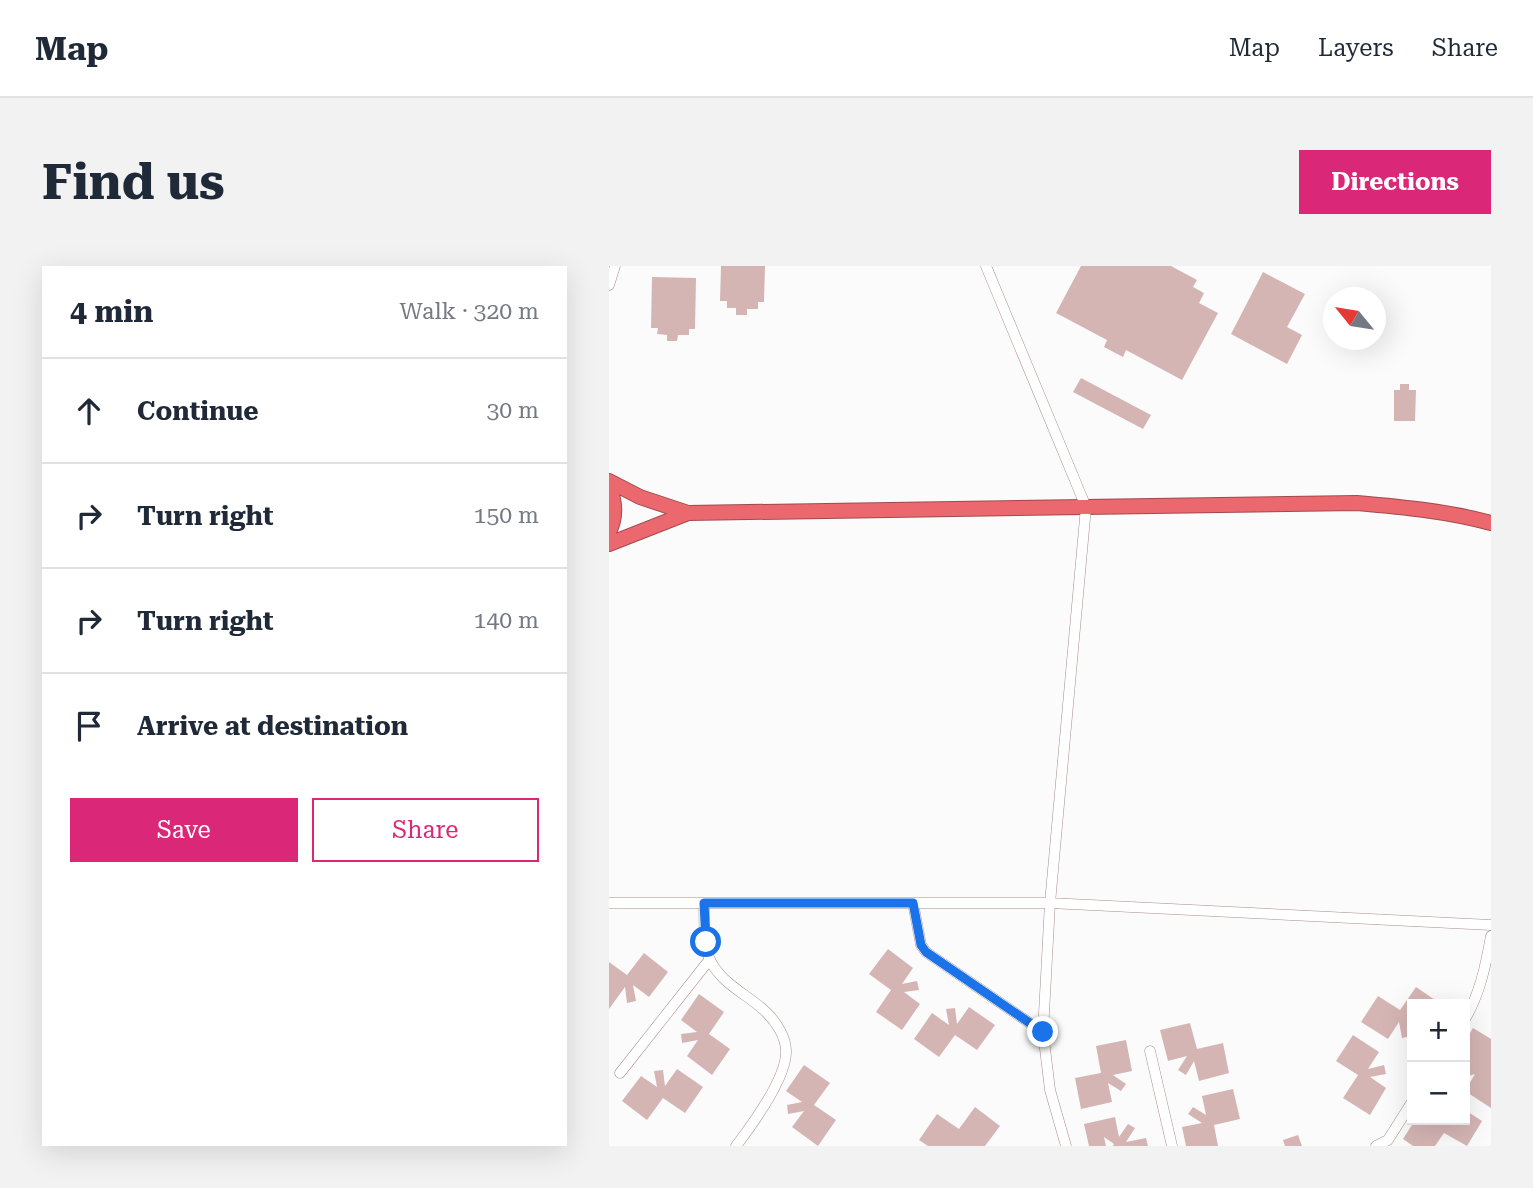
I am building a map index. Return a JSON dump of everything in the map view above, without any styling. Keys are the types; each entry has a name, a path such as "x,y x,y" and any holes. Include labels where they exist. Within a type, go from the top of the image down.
{"highway":[{"path":"609,481 640,498 688,513 1357,503 1410,507 1491,523"},
{"path":"609,488 615,509 609,532"},
{"path":"609,544 688,513"}],"street":[{"path":"609,285 615,266"},
{"path":"986,266 1086,508 1050,903 1043,1032 1050,1090 1066,1146"},
{"path":"609,903 1050,903 1491,925"},
{"path":"704,903 706,942 710,959 722,979 767,1013 781,1031 786,1051 778,1083 736,1146"},
{"path":"913,903 921,945 926,952 1043,1032"},
{"path":"1470,1010 1484,970 1491,936"},
{"path":"620,1073 710,959"},
{"path":"1150,1051 1172,1146"},
{"path":"1377,1146 1390,1143 1407,1111"}],"building":[{"path":"721,266 765,266 764,302 758,302 758,309 747,309 747,315 736,315 736,308 727,308 727,301 720,301"},
{"path":"1081,266 1171,266 1197,280 1193,287 1204,293 1199,303 1218,313 1182,380 1126,350 1123,357 1104,347 1107,340 1056,313"},
{"path":"1263,272 1305,294 1287,327 1302,335 1287,364 1231,334"},
{"path":"652,277 696,278 695,329 689,329 689,335 678,335 677,341 667,341 667,335 657,334 658,328 651,328"},
{"path":"1081,378 1151,415 1143,429 1073,392"},
{"path":"1400,384 1409,384 1409,390 1416,390 1415,421 1394,421 1394,390 1400,390"},
{"path":"888,949 913,968 902,984 917,981 919,990 904,992 920,1004 902,1030 876,1012 891,990 869,974"},
{"path":"644,953 668,972 649,997 633,985 636,1001 627,1003 625,987 609,1009 609,962 627,975"},
{"path":"1416,987 1434,999 1408,999"},
{"path":"699,994 724,1012 709,1034 730,1049 712,1075 687,1056 698,1040 682,1043 681,1034 697,1032 681,1020"},
{"path":"1378,996 1400,1010 1407,1000 1407,1037 1402,1038 1399,1022 1388,1039 1361,1022"},
{"path":"969,1007 995,1025 977,1050 955,1035 939,1057 914,1039 932,1013 949,1025 946,1009 955,1008 957,1024"},
{"path":"1190,1023 1197,1049 1223,1043 1229,1073 1199,1081 1194,1061 1186,1075 1178,1070 1187,1056 1168,1061 1160,1030"},
{"path":"1473,1028 1491,1039 1491,1108 1470,1094 1470,1082 1475,1074 1470,1076 1470,1033"},
{"path":"1353,1035 1379,1052 1368,1069 1384,1065 1386,1074 1370,1077 1386,1088 1370,1115 1343,1098 1358,1075 1336,1061"},
{"path":"1126,1040 1132,1071 1113,1075 1126,1084 1121,1091 1108,1083 1112,1102 1081,1109 1075,1078 1101,1073 1096,1046"},
{"path":"804,1065 830,1083 814,1105 836,1120 818,1146 792,1127 804,1111 788,1114 787,1105 802,1102 786,1091"},
{"path":"677,1069 703,1087 685,1113 663,1098 647,1120 622,1101 641,1076 657,1087 654,1071 663,1070 665,1086"},
{"path":"1233,1089 1240,1119 1214,1125 1218,1146 1186,1146 1182,1127 1202,1123 1188,1114 1193,1107 1206,1115 1202,1096"},
{"path":"975,1107 1000,1126 985,1146 928,1146 919,1140 937,1114 959,1129"},
{"path":"1470,1113 1482,1121 1467,1146 1444,1133 1435,1146 1413,1146 1403,1139 1412,1125 1470,1125"},
{"path":"1115,1117 1119,1137 1128,1124 1135,1128 1126,1142 1146,1138 1148,1146 1113,1146 1114,1144 1104,1137 1106,1146 1089,1146 1084,1124"},
{"path":"1298,1135 1302,1146 1285,1146 1283,1140"}],"route":[{"path":"706,942 704,903 913,903 921,945 926,952 1043,1032"}]}
